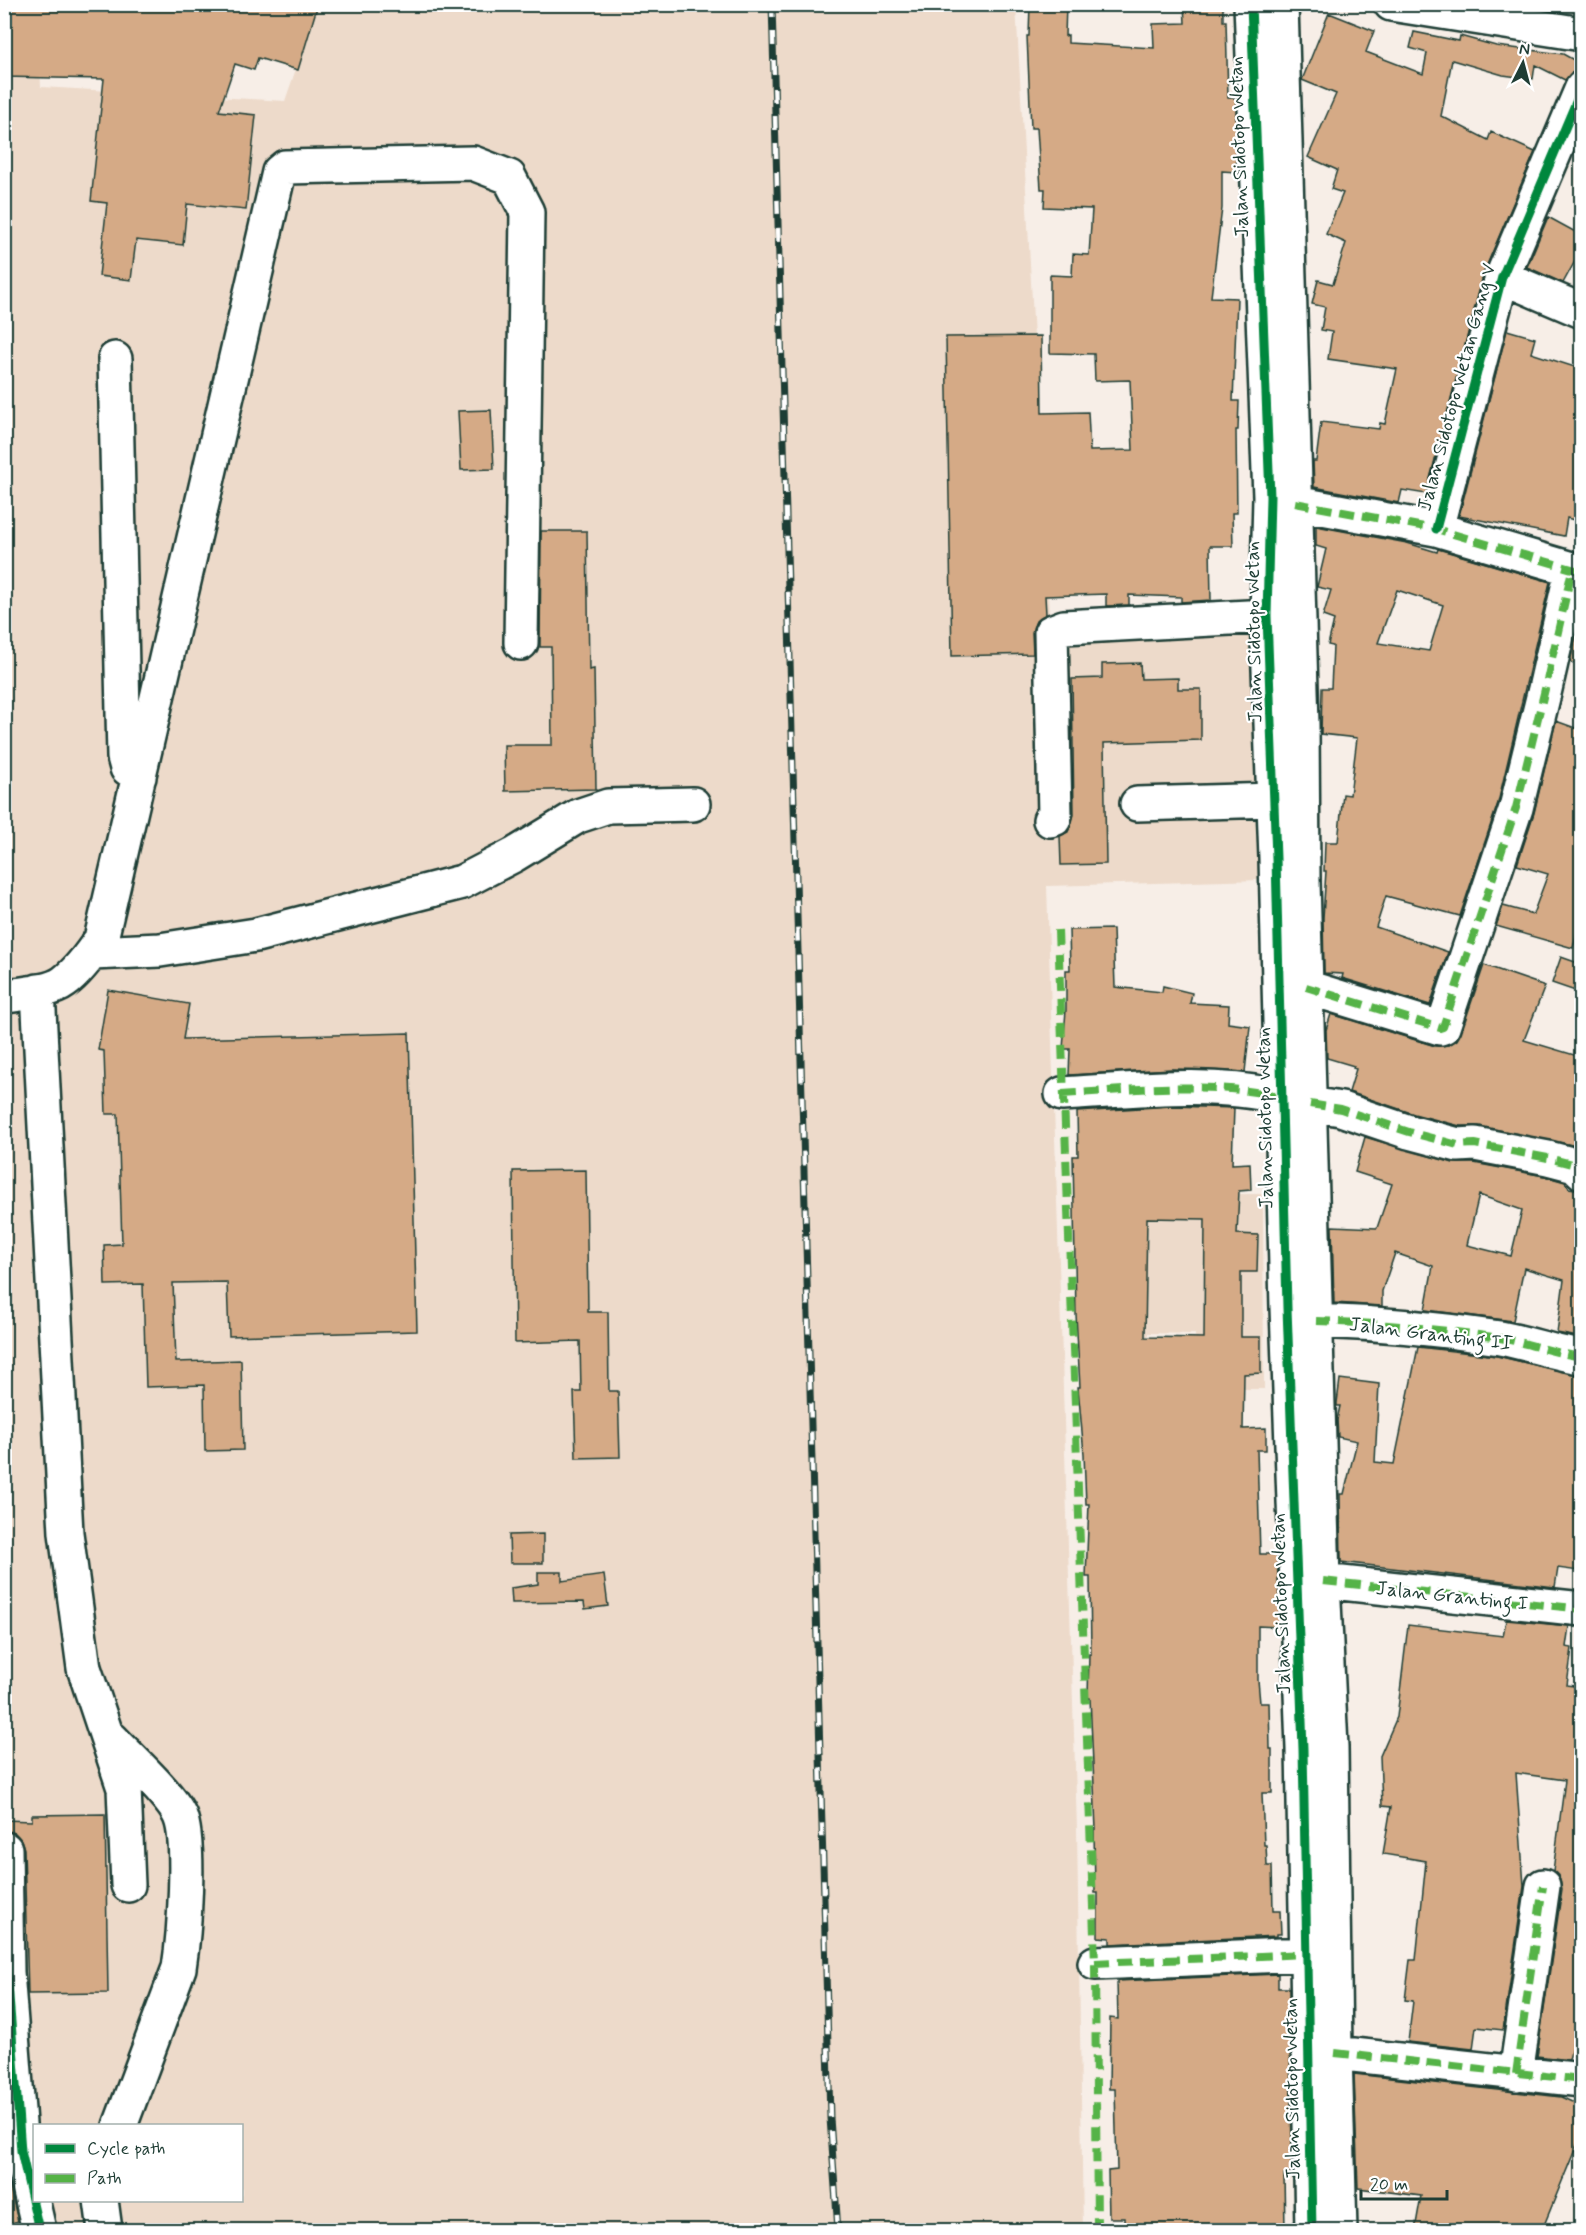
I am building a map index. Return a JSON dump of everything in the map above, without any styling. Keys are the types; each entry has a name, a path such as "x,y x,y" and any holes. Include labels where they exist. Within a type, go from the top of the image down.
{"street":[{"name":"Jalan Sidotopo Wetan","path":"1251,4 1270,497 1267,616 1274,800 1295,1100 1316,1321 1323,1581 1306,1954 1312,2230"},
{"name":"Jalan Sidotopo Wetan","path":"1281,4 1302,724 1306,987 1295,1100 1317,1748 1335,2054 1340,2230"},
{"path":"1391,4 1581,34"},
{"name":"Jalan Sidotopo Wetan Gang V","path":"1436,529 1503,277 1581,88"},
{"path":"4,996 38,991 63,983 92,953 101,939 279,172 285,167 473,163 510,177 527,212 521,643"},
{"path":"1503,277 1581,311"},
{"path":"115,359 124,757 127,768 139,777"},
{"path":"1295,503 1436,529 1577,571 1515,808 1442,1028 1306,987"},
{"path":"1050,820 1054,819 1055,815 1051,632 1064,627 1267,616"},
{"path":"1137,804 1274,800"},
{"path":"92,953 160,950 256,935 462,882 514,855 578,816 608,806 693,804"},
{"path":"38,991 66,1533 84,1668 124,1788 128,1885"},
{"path":"1062,1094 1172,1087 1252,1090 1341,1109 1409,1132 1458,1145 1484,1145 1548,1158 1575,1165 1581,1172"},
{"name":"Jalan Granting II","path":"1316,1321 1502,1339 1581,1357"},
{"name":"Jalan Granting I","path":"1323,1581 1581,1609"},
{"path":"103,1728 166,1797 179,1815 185,1838 184,1941 179,1968 121,2124"},
{"path":"5,1849 7,1971 21,2151 39,2230"},
{"path":"1516,2074 1543,1886"},
{"path":"1095,1963 1306,1954"},
{"path":"1335,2054 1581,2080"},
{"path":"101,2202 105,2230"}],"shaded area":[{"path":"4,5 37,5 41,87 285,101 318,5 1016,5 1049,614 1256,606 1262,880 1047,886 1077,1829 1083,2230 36,2230 4,1989"},
{"path":"1263,1194 1264,1389 1197,1389 1195,1334 1148,1333 1147,1357 1086,1195"}],"building":[{"path":"4,4 318,4 298,70 258,58 254,70 235,64 219,111 256,115 246,210 187,204 183,245 136,240 131,280 99,276 107,203 91,201 104,79 4,77"},
{"path":"1030,4 1066,4 1065,36 1068,35 1068,43 1154,48 1153,24 1185,23 1184,4 1223,4 1223,21 1226,21 1228,98 1236,98 1236,172 1222,171 1222,208 1211,297 1237,298 1233,401 1239,401 1238,430 1236,430 1237,513 1232,513 1233,546 1210,546 1211,600 1181,602 1181,597 1129,595 1129,605 1106,606 1106,594 1045,596 1046,614 1036,621 1032,632 1033,654 952,656 946,337 1041,336 1042,413 1088,412 1090,451 1133,450 1130,380 1095,381 1094,354 1050,353 1050,275 1072,276 1073,254 1089,255 1092,209 1044,207 1045,189 1041,189 1037,128 1031,128 1027,36 1029,36"},
{"path":"1329,13 1374,31 1366,52 1423,74 1427,53 1410,48 1414,32 1459,41 1460,36 1496,46 1563,54 1581,64 1581,70 1571,73 1565,80 1535,65 1533,79 1503,75 1452,60 1441,116 1488,140 1491,132 1535,152 1484,272 1426,494 1402,490 1399,503 1314,487 1313,461 1316,461 1321,422 1379,429 1380,423 1385,424 1397,369 1328,359 1332,332 1321,330 1325,307 1312,304 1318,280 1333,284 1346,243 1326,234 1343,193 1331,189 1337,170 1308,157 1336,94 1302,80"},
{"path":"1548,217 1581,235 1581,250 1563,283 1527,267"},
{"path":"1507,330 1535,338 1531,353 1581,369 1581,522 1567,518 1564,536 1459,516"},
{"path":"491,410 494,469 461,470 458,411"},
{"path":"1316,526 1407,543 1437,552 1438,549 1550,582 1498,803 1460,916 1386,896 1376,927 1448,952 1430,1005 1342,978 1343,974 1324,973 1325,842 1338,842 1343,794 1350,795 1357,738 1321,734 1322,688 1331,688 1333,646 1328,645 1334,620 1323,616 1331,590 1317,587 1326,549 1316,546","holes":["1397,590 1443,605 1429,651 1378,643"]},
{"path":"541,531 587,531 589,670 594,669 596,789 505,791 504,745 552,745 551,647 540,647"},
{"path":"1581,613 1581,665 1570,662"},
{"path":"1140,663 1141,679 1178,678 1178,689 1201,689 1201,740 1104,743 1106,864 1061,865 1060,836 1068,832 1074,815 1072,679 1102,678 1102,664"},
{"path":"1556,721 1581,730 1581,915 1573,948 1496,926 1503,906 1533,914 1548,874 1517,865 1534,813"},
{"path":"1113,929 1115,987 1162,992 1163,986 1192,993 1190,1003 1229,1005 1228,1023 1250,1026 1245,1072 1172,1069 1069,1075 1070,1049 1063,1049 1066,970 1070,970 1069,930"},
{"path":"1561,957 1581,964 1581,993 1552,983"},
{"path":"1484,965 1545,986 1524,1040 1581,1057 1581,1119 1577,1146 1479,1126 1460,1126 1414,1114 1349,1092 1356,1069 1353,1068 1354,1066 1327,1058 1326,1030 1331,1014 1435,1046 1449,1045 1457,1040 1461,1033"},
{"path":"108,990 189,1004 183,1039 409,1033 417,1331 229,1336 227,1282 173,1283 176,1362 241,1360 243,1450 205,1451 204,1385 146,1387 143,1284 105,1285 104,1245 122,1244 118,1114 106,1114 104,1051 98,1050"},
{"path":"1172,1106 1234,1108 1232,1164 1250,1163 1251,1190 1239,1191 1237,1234 1258,1235 1257,1272 1241,1272 1241,1337 1261,1337 1261,1373 1244,1374 1243,1429 1266,1428 1266,1450 1257,1450 1260,1554 1277,1554 1280,1627 1258,1626 1258,1680 1260,1703 1269,1703 1272,1793 1262,1793 1264,1845 1266,1845 1267,1866 1272,1866 1273,1911 1280,1911 1281,1934 1277,1936 1110,1944 1110,1938 1098,1937 1098,1893 1095,1893 1094,1829 1096,1829 1090,1698 1088,1698 1089,1654 1091,1654 1090,1577 1086,1577 1089,1504 1086,1504 1078,1387 1080,1387 1076,1314 1073,1156 1078,1156 1077,1112","holes":["1147,1218 1205,1219 1204,1338 1145,1337"]},
{"path":"1365,1137 1453,1163 1474,1163 1544,1176 1565,1182 1569,1188 1581,1190 1581,1313 1578,1337 1557,1333 1564,1280 1524,1268 1513,1321 1425,1310 1433,1266 1395,1253 1382,1291 1382,1306 1334,1303 1332,1226 1377,1228 1392,1184 1355,1172","holes":["1479,1195 1522,1210 1511,1256 1467,1245"]},
{"path":"586,1170 588,1312 608,1312 609,1391 618,1391 620,1457 576,1458 574,1392 581,1392 580,1341 515,1343 513,1171"},
{"path":"1418,1347 1497,1356 1581,1376 1581,1553 1579,1571 1558,1568 1555,1587 1341,1562 1340,1494 1344,1494 1357,1441 1338,1437 1337,1420 1340,1406 1337,1406 1337,1403 1340,1379 1379,1384 1375,1462 1394,1464"},
{"path":"543,1534 543,1563 510,1563 509,1535"},
{"path":"538,1572 562,1572 562,1581 604,1575 608,1606 585,1609 584,1602 512,1603 511,1588 538,1584"},
{"path":"1506,1620 1569,1626 1566,1647 1572,1648 1567,1685 1581,1687 1581,2039 1574,2037 1569,2060 1537,2056 1562,1889 1560,1879 1553,1871 1565,1780 1516,1773 1524,1886 1503,2030 1476,2027 1473,2049 1408,2042 1413,2001 1405,2000 1410,1960 1416,1960 1426,1861 1383,1854 1391,1807 1382,1806 1380,1756 1397,1717 1408,1625 1503,1636"},
{"path":"105,1814 108,1993 28,1994 24,1849 15,1833 4,1830 4,1820 32,1821 32,1815"},
{"path":"1278,1974 1278,1988 1289,1988 1292,2150 1290,2175 1284,2175 1285,2230 1124,2230 1124,2218 1109,2218 1108,2171 1117,2170 1115,2089 1109,2089 1110,2018 1118,2019 1117,1981"},
{"path":"1354,2074 1561,2097 1581,2106 1581,2135 1542,2230 1415,2230 1421,2196 1358,2188"},
{"path":"4,2163 18,2221 4,2226"}],"railway":[{"path":"772,4 830,2118 838,2230"}],"marked path":[{"path":"1295,503 1436,529 1582,572"},
{"path":"1306,987 1440,1028 1443,1027 1516,808 1572,570"},
{"path":"1058,930 1095,1963 1097,2230"},
{"path":"1062,1094 1199,1088 1227,1089 1281,1097"},
{"path":"1310,1104 1341,1109 1409,1132 1458,1145 1475,1144 1548,1158 1575,1165 1582,1172"},
{"path":"1316,1321 1385,1325 1477,1335 1510,1340 1582,1357"},
{"path":"1323,1581 1582,1609"},
{"path":"1516,2074 1543,1886"},
{"path":"1095,1963 1306,1954"},
{"path":"1335,2053 1582,2080"}],"cycle path":[{"path":"1251,4 1270,497 1267,616 1276,858 1287,1308 1303,1749 1312,2230"},
{"path":"1436,529 1502,277 1582,88"},
{"path":"5,1849 7,1972 21,2151 39,2230"}]}
